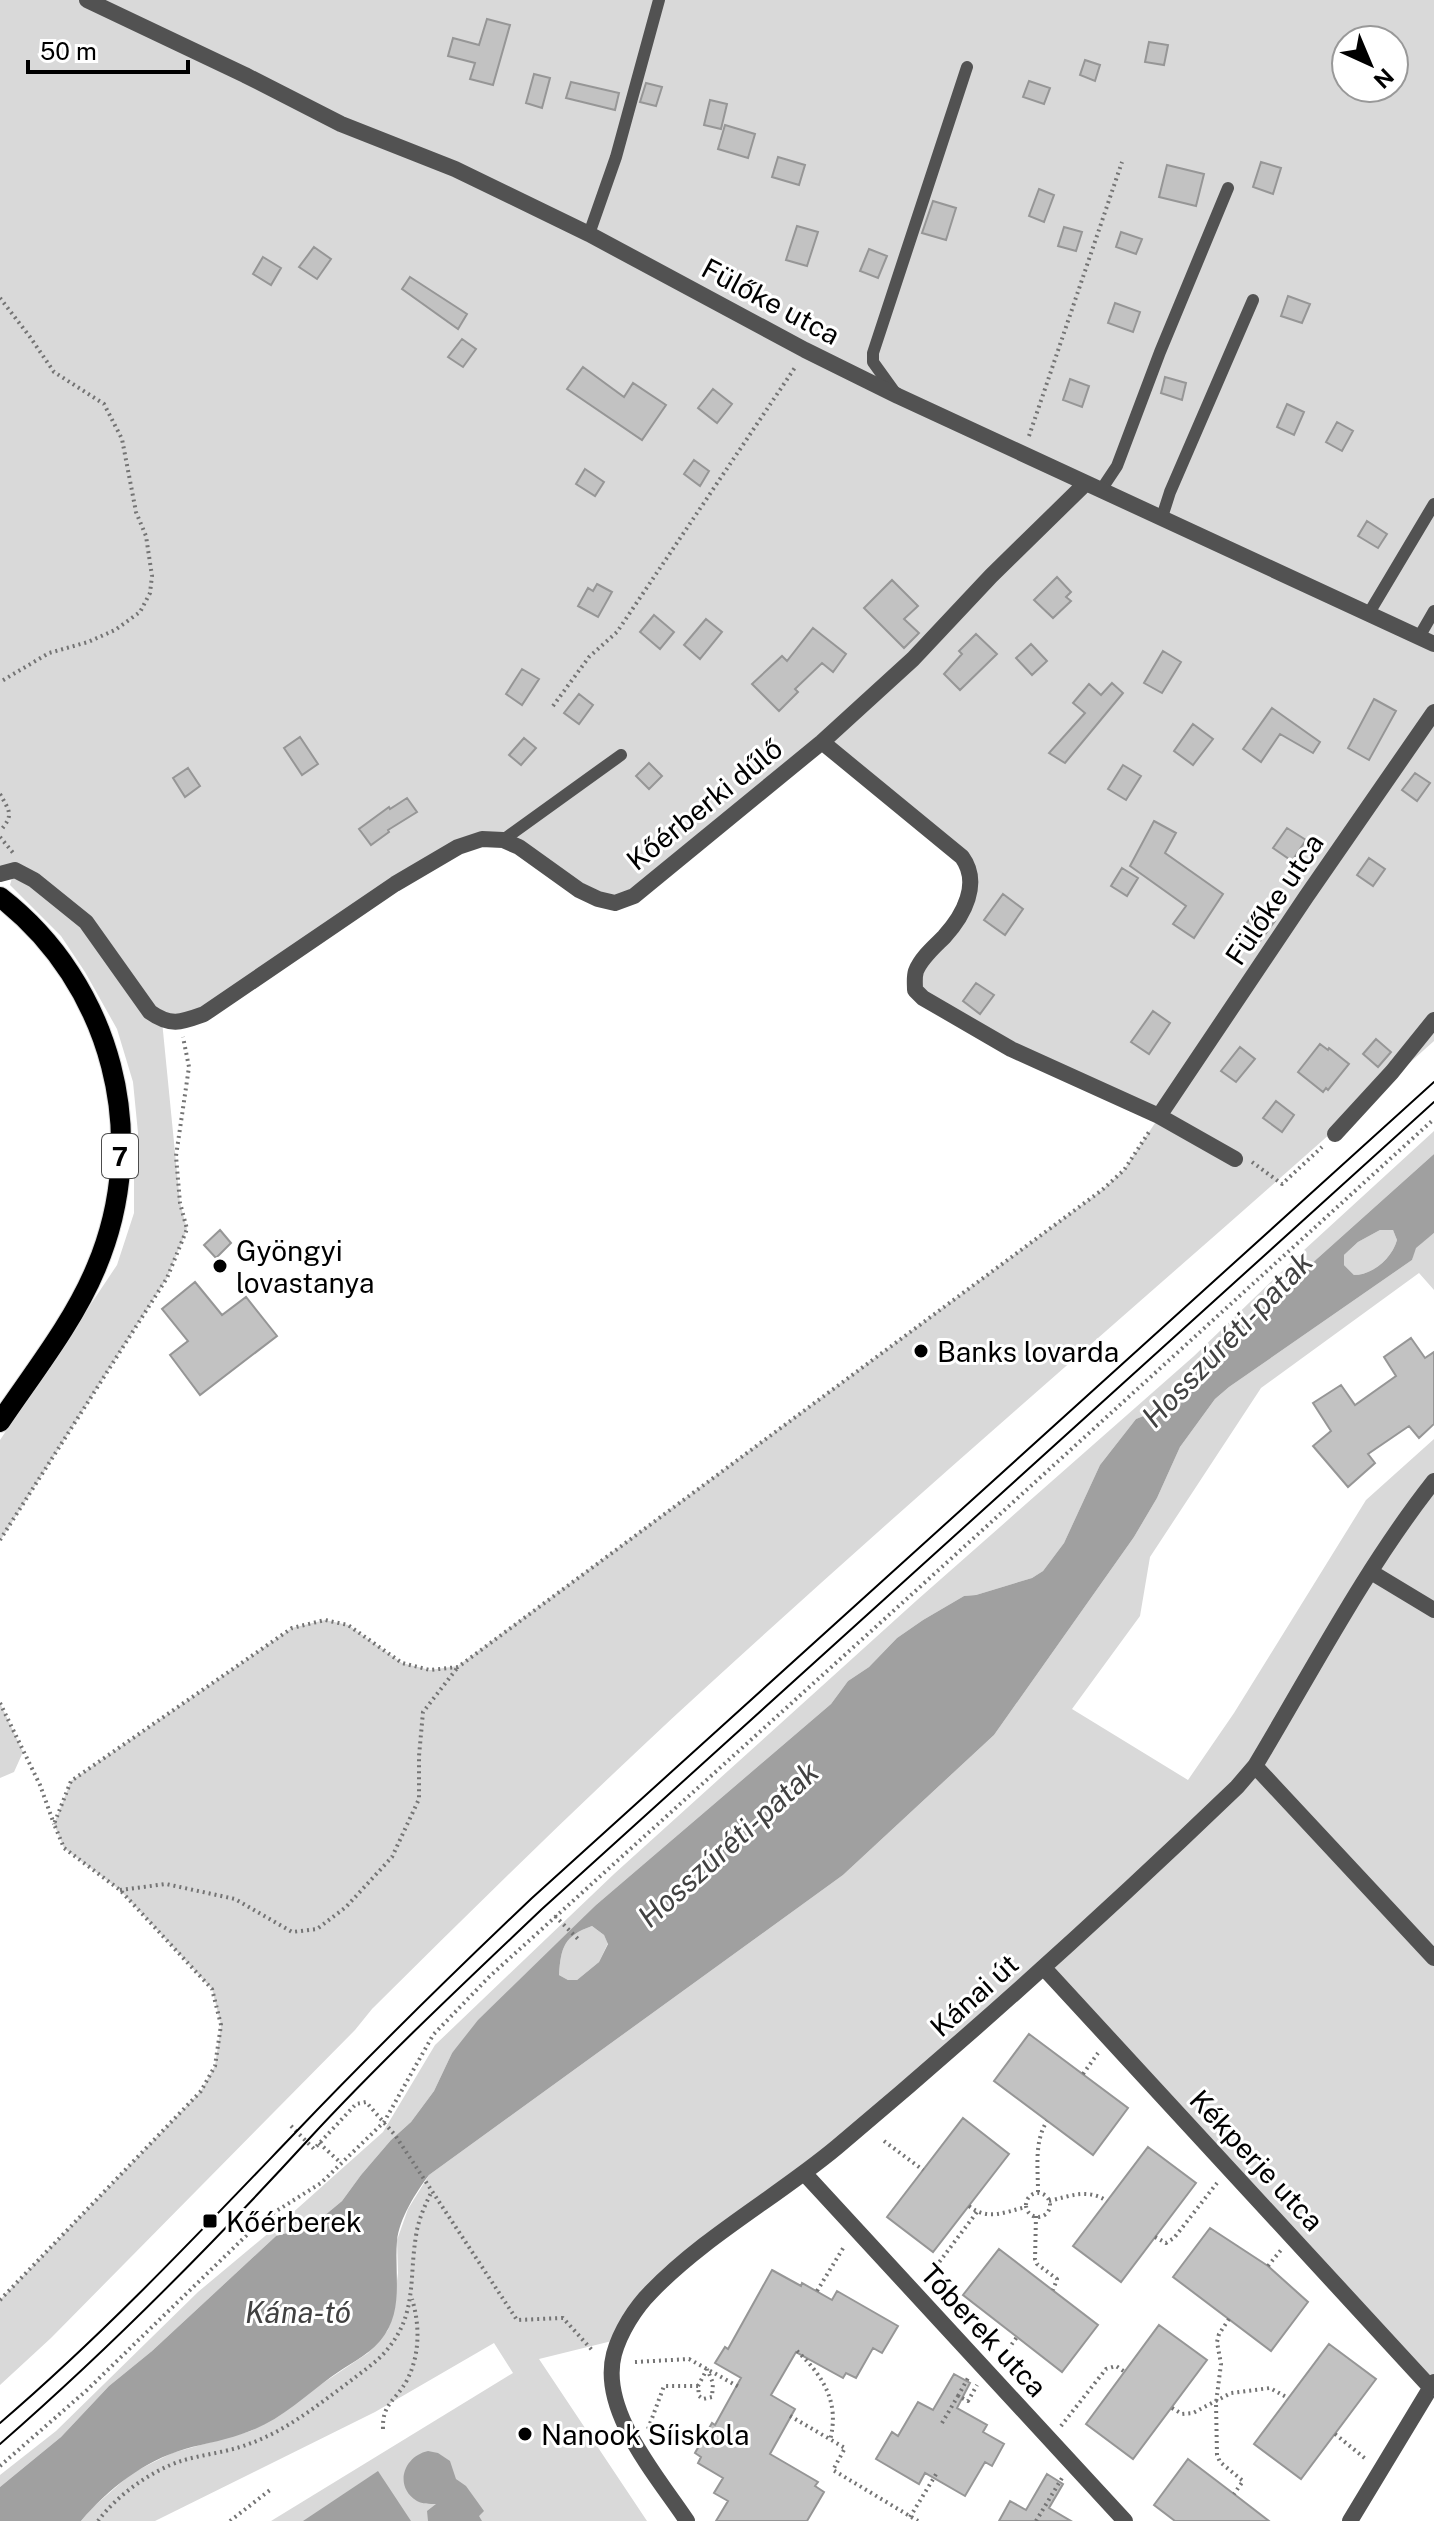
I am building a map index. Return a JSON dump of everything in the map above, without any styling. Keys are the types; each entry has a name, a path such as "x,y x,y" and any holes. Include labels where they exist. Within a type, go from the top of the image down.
{"main road":[{"name":"7","path":"0,897 34,927 63,963 88,1002 111,1058 117,1090 120,1145 111,1226 96,1269 62,1330 0,1422"}],"street":[{"name":"Fülőke utca","path":"87,0 341,124 455,169 589,234 805,350 898,396 1426,640"},
{"name":"Kőérberki dűlő","path":"503,840 519,847 579,890 598,899 615,903 634,896 822,742 913,659 991,576 1094,486"},
{"name":"Fülőke utca","path":"1159,1116 1297,909 1434,712"},
{"path":"822,742 962,857 970,868 969,894 961,915 921,961 914,974 915,990 923,998 1011,1049 1159,1116 1235,1159"},
{"path":"0,874 15,870 34,880 86,922 150,1012 161,1021 180,1023 204,1014 395,884 458,847 482,839 503,840"},
{"path":"1335,1134 1434,1020"},
{"name":"Kánai út","path":"687,2521 628,2433 614,2395 611,2376 614,2356 632,2317 648,2294 732,2225 805,2174 933,2066 1044,1968 1237,1787 1255,1766 1409,1512 1434,1481"},
{"path":"1371,1572 1434,1610"},
{"path":"1255,1766 1434,1958"},
{"name":"Kékperje utca","path":"1044,1968 1432,2385"},
{"name":"Tóberek utca","path":"805,2174 1125,2521"},
{"path":"1350,2521 1432,2385"}],"lane":[{"path":"589,234 616,157 659,0"},
{"path":"898,396 873,362 873,353 967,67"},
{"path":"1094,486 1117,466 1228,188"},
{"path":"1162,517 1253,300"},
{"path":"1369,613 1434,504"},
{"path":"1426,640 1434,611"},
{"path":"503,840 621,755"}],"path":[{"path":"1024,454 1122,162"},
{"path":"0,298 54,372 104,404 122,439 136,512 146,536 152,576 150,593 140,612 115,630 88,642 49,653 0,682"},
{"path":"553,706 589,657 617,632 788,381 805,350"},
{"path":"0,794 10,811 9,820 0,831"},
{"path":"0,837 19,861"},
{"path":"0,1540 167,1278 187,1229 180,1203 176,1156 189,1067 180,1023"},
{"path":"120,1890 166,1884 235,1899 292,1932 317,1929 346,1907 392,1857 419,1799 423,1712 458,1667 1102,1190 1124,1170 1159,1116"},
{"path":"0,2466 87,2390 252,2230 321,2183 384,2122 433,2035 555,1916 1434,1119"},
{"path":"1235,1159 1244,1156 1282,1184 1335,1134"},
{"path":"54,1824 71,1781 292,1628 325,1620 348,1625 402,1663 430,1670 458,1667"},
{"path":"0,1703 40,1785 64,1848 120,1890 212,1989 221,2025 215,2066 201,2091 0,2300"},
{"path":"555,1916 578,1939"},
{"path":"1083,2074 1100,2051"},
{"path":"291,2126 314,2149 356,2104 366,2102 395,2135 517,2320 563,2318 592,2350"},
{"path":"1038,2193 1038,2143 1047,2121"},
{"path":"884,2141 923,2170"},
{"path":"319,2143 341,2163"},
{"path":"1155,2237 1166,2243 1174,2238 1219,2181"},
{"path":"98,2521 129,2491 159,2470 181,2461 238,2448 268,2436 298,2420 374,2363 400,2331 412,2296 416,2235 432,2191"},
{"path":"1038,2193 1045,2195 1049,2201 1049,2209 1044,2215 1030,2214 1026,2207 1031,2195 1038,2193"},
{"path":"1049,2201 1085,2193 1096,2194 1107,2201"},
{"path":"969,2206 991,2216 1026,2207"},
{"path":"925,2281 977,2212"},
{"path":"1036,2216 1035,2259 1057,2279 1053,2290"},
{"path":"817,2291 846,2243"},
{"path":"1268,2266 1284,2244"},
{"path":"383,2429 382,2413 407,2379 415,2358 417,2316 412,2296"},
{"path":"1229,2319 1217,2342 1221,2364 1216,2403 1217,2455 1220,2462 1243,2481 1234,2494"},
{"path":"999,2361 1017,2337"},
{"path":"797,2351 814,2367 832,2397 833,2430 830,2440"},
{"path":"635,2362 689,2359 739,2387"},
{"path":"1060,2427 1106,2369 1116,2366 1125,2372"},
{"path":"707,2369 713,2383 712,2397 703,2399 699,2396 698,2386 707,2369"},
{"path":"942,2423 969,2376"},
{"path":"958,2396 968,2401 977,2384"},
{"path":"648,2429 664,2386 698,2386"},
{"path":"1172,2408 1182,2414 1193,2413 1231,2393 1270,2388 1288,2398"},
{"path":"790,2416 845,2448 833,2470 918,2521"},
{"path":"1335,2434 1369,2462"},
{"path":"910,2517 938,2471"},
{"path":"1036,2521 1062,2478"},
{"path":"230,2521 270,2490"}],"shaded area":[{"path":"0,0 1434,0 1434,1041 910,1504 644,1745 372,2009 355,2030 51,2338 0,2385 0,2300 201,2091 215,2066 221,2025 212,1989 120,1890 64,1848 54,1824 71,1781 292,1628 325,1620 348,1625 402,1663 430,1670 458,1666 1102,1190 1124,1170 1159,1117 923,998 914,974 947,933 970,868 822,742 615,903 519,847 458,847 204,1014 162,1021 180,1203 187,1229 167,1278 0,1541 0,1440 117,1265 134,1213 138,1133 133,1082 117,1029 61,936 10,885 14,871 0,874"},
{"path":"1434,1131 1434,1154 1146,1415 1136,1419 1100,1465 1064,1543 1043,1571 1032,1578 964,1596 897,1638 869,1667 848,1681 831,1704 596,1905 452,2053 434,2091 411,2122 391,2140 342,2201 312,2226 276,2236 152,2351 109,2386 61,2437 0,2487 0,2475 56,2431 198,2292 383,2132 435,2045 614,1874 916,1601 1194,1356"},
{"path":"1380,1230 1393,1230 1397,1240 1391,1253 1375,1269 1354,1275 1344,1265 1344,1255 1358,1242"},
{"path":"1434,1233 1434,1290 1419,1273 1261,1388 1150,1557 1140,1616 1072,1709 1188,1780 1234,1713 1366,1500 1434,1439 1434,2391 1044,1969 672,2272 620,2339 539,2359 647,2521 271,2521 513,2373 494,2343 375,2412 155,2521 81,2521 132,2473 172,2453 251,2431 368,2353 388,2330 398,2273 397,2240 408,2209 429,2175 843,1875 994,1735 1134,1537 1157,1498 1180,1447 1215,1399 1412,1260 1415,1248"},
{"path":"0,1703 23,1752 14,1772 0,1778"},
{"path":"592,1926 604,1935 608,1943 599,1962 577,1980 568,1980 559,1975 563,1950 575,1934"}],"water":[{"name":"Kána-tó","path":"1434,1154 1434,1233 1416,1248 1412,1260 1215,1399 1180,1447 1157,1498 1134,1537 994,1735 843,1875 429,2175 401,2224 397,2241 396,2306 388,2330 375,2347 261,2426 234,2437 170,2454 141,2469 115,2487 81,2521 0,2521 0,2487 61,2437 109,2386 152,2351 276,2236 312,2226 342,2201 391,2140 411,2122 434,2091 452,2053 478,2020 596,1905 831,1704 848,1681 869,1667 897,1638 964,1596 1032,1578 1043,1571 1064,1543 1100,1465 1136,1419 1146,1415","holes":["1380,1230 1393,1230 1397,1240 1391,1253 1375,1269 1354,1275 1344,1265 1344,1255 1358,1242","592,1926 604,1935 608,1944 599,1962 577,1980 568,1980 559,1975 563,1950 575,1934"]},
{"path":"428,2451 450,2461 456,2479 466,2486 484,2511 479,2516 482,2521 428,2521 427,2511 436,2504 417,2501 410,2495 405,2488 404,2472 413,2459"},
{"path":"378,2471 411,2521 303,2521"}],"building":[{"path":"487,19 510,25 493,85 470,79 475,63 448,56 453,38 479,45"},
{"path":"1149,42 1168,45 1164,65 1145,62"},
{"path":"1085,60 1100,65 1095,81 1080,75"},
{"path":"534,74 550,78 542,108 526,103"},
{"path":"1029,81 1050,88 1044,104 1023,97"},
{"path":"571,82 619,93 615,110 566,98"},
{"path":"646,83 662,87 656,106 640,102"},
{"path":"710,100 727,104 721,129 704,125"},
{"path":"725,125 755,134 748,158 718,149"},
{"path":"778,157 805,165 799,185 772,177"},
{"path":"1261,162 1281,168 1273,194 1253,187"},
{"path":"1167,165 1204,174 1196,206 1159,197"},
{"path":"1039,189 1054,195 1044,222 1029,216"},
{"path":"933,201 956,208 946,240 922,233"},
{"path":"797,226 818,232 807,266 786,260"},
{"path":"1064,227 1082,232 1076,251 1058,246"},
{"path":"1121,232 1142,239 1136,254 1116,247"},
{"path":"314,247 331,259 317,279 299,267"},
{"path":"869,249 887,256 878,278 860,271"},
{"path":"263,257 281,268 271,285 253,274"},
{"path":"410,277 467,314 458,329 402,289"},
{"path":"1288,296 1310,304 1302,323 1281,316"},
{"path":"1115,303 1140,312 1133,332 1108,323"},
{"path":"462,339 476,349 463,367 448,357"},
{"path":"583,367 624,397 633,383 666,405 642,440 567,389"},
{"path":"1165,377 1186,383 1182,400 1161,393"},
{"path":"1070,379 1089,386 1082,407 1063,400"},
{"path":"713,389 732,404 717,423 698,408"},
{"path":"1287,404 1304,412 1294,435 1277,427"},
{"path":"1337,422 1353,431 1342,451 1326,442"},
{"path":"694,460 709,471 700,486 684,474"},
{"path":"585,469 604,482 595,496 576,484"},
{"path":"1367,521 1387,534 1378,548 1358,536"},
{"path":"1057,577 1071,592 1066,597 1071,601 1053,618 1034,600"},
{"path":"892,580 918,606 904,619 919,633 904,648 864,608"},
{"path":"597,584 612,592 598,617 578,606 588,588 593,591"},
{"path":"654,615 674,632 660,649 640,632"},
{"path":"706,619 722,632 700,659 684,645"},
{"path":"813,628 846,654 833,672 822,663 795,689 798,692 779,711 752,684 782,656 787,661"},
{"path":"976,634 997,654 960,690 944,674 962,654 959,651"},
{"path":"1031,644 1047,661 1032,675 1016,658"},
{"path":"1163,651 1181,662 1162,693 1144,683"},
{"path":"522,669 539,679 522,705 506,694"},
{"path":"1112,683 1123,693 1065,763 1049,753 1085,713 1073,703 1089,684 1101,695"},
{"path":"579,694 593,705 579,724 564,713"},
{"path":"1374,699 1396,711 1369,760 1348,748"},
{"path":"1272,708 1320,742 1313,753 1280,734 1261,762 1243,749"},
{"path":"1193,724 1213,739 1193,765 1174,751"},
{"path":"300,737 318,764 302,775 284,748"},
{"path":"524,738 536,748 521,765 509,755"},
{"path":"649,763 662,776 649,789 636,776"},
{"path":"1123,765 1141,776 1126,800 1108,789"},
{"path":"188,768 200,786 185,797 173,778"},
{"path":"1415,773 1430,783 1417,801 1402,790"},
{"path":"407,798 417,812 371,845 359,829"},
{"path":"1154,821 1176,833 1165,853 1223,894 1194,938 1173,924 1186,906 1130,866"},
{"path":"1287,828 1306,840 1292,861 1273,848"},
{"path":"1369,858 1385,869 1373,886 1357,875"},
{"path":"1122,868 1138,878 1127,896 1111,886"},
{"path":"1003,894 1023,909 1005,935 984,920"},
{"path":"1257,908 1275,921 1257,945 1240,933"},
{"path":"976,983 994,995 980,1014 963,1001"},
{"path":"1153,1011 1170,1023 1149,1054 1131,1042"},
{"path":"1376,1039 1391,1052 1378,1067 1363,1054"},
{"path":"1320,1044 1349,1064 1323,1092 1298,1072"},
{"path":"1240,1047 1255,1059 1236,1082 1221,1071"},
{"path":"1276,1101 1294,1115 1282,1132 1263,1118"},
{"path":"220,1230 231,1243 216,1258 204,1245"},
{"path":"195,1282 222,1315 246,1297 277,1336 200,1395 170,1355 188,1341 162,1309"},
{"path":"1411,1338 1425,1358 1434,1352 1434,1424 1419,1438 1409,1426 1368,1454 1375,1463 1348,1487 1313,1446 1331,1431 1313,1403 1341,1385 1355,1405 1396,1376 1384,1357"},
{"path":"1029,2034 1128,2108 1093,2155 994,2081"},
{"path":"963,2118 1009,2154 933,2252 887,2217"},
{"path":"1148,2147 1196,2183 1121,2282 1073,2246"},
{"path":"1210,2228 1268,2266 1308,2302 1271,2351 1173,2277"},
{"path":"999,2249 1098,2325 1062,2372 963,2295"},
{"path":"772,2270 832,2300 837,2291 898,2326 882,2353 873,2348 856,2378 846,2373 843,2378 796,2352 771,2395 795,2409 770,2454 818,2482 815,2486 824,2492 807,2521 716,2521 728,2501 714,2493 723,2478 698,2463 701,2457 695,2453 712,2423 715,2425 741,2378 715,2363 725,2347 728,2349"},
{"path":"1159,2325 1207,2360 1133,2459 1086,2424"},
{"path":"1329,2344 1376,2379 1301,2479 1254,2444"},
{"path":"954,2374 970,2383 957,2408 987,2425 983,2432 1004,2444 992,2466 985,2462 965,2496 925,2473 919,2484 876,2459 892,2432 898,2436 918,2402 933,2410"},
{"path":"1188,2459 1269,2521 1175,2521 1154,2505"},
{"path":"1047,2474 1063,2484 1049,2508 1071,2521 999,2521 1010,2501 1026,2510"}],"tram line":[{"path":"0,2423 114,2318 382,2044 532,1898 1434,1082"},
{"path":"0,2444 158,2296 365,2081 542,1909 1434,1102"}],"place":[{"name":"Gyöngyi lovastanya","path":"220,1266"},
{"name":"Banks lovarda","path":"921,1351"},
{"name":"Kőérberek","path":"210,2221"},
{"name":"Nanook Síiskola","path":"525,2434"}],"water label":[{"name":"Hosszúréti-patak","path":"1227,1339"},
{"name":"Hosszúréti-patak","path":"728,1844"}]}
